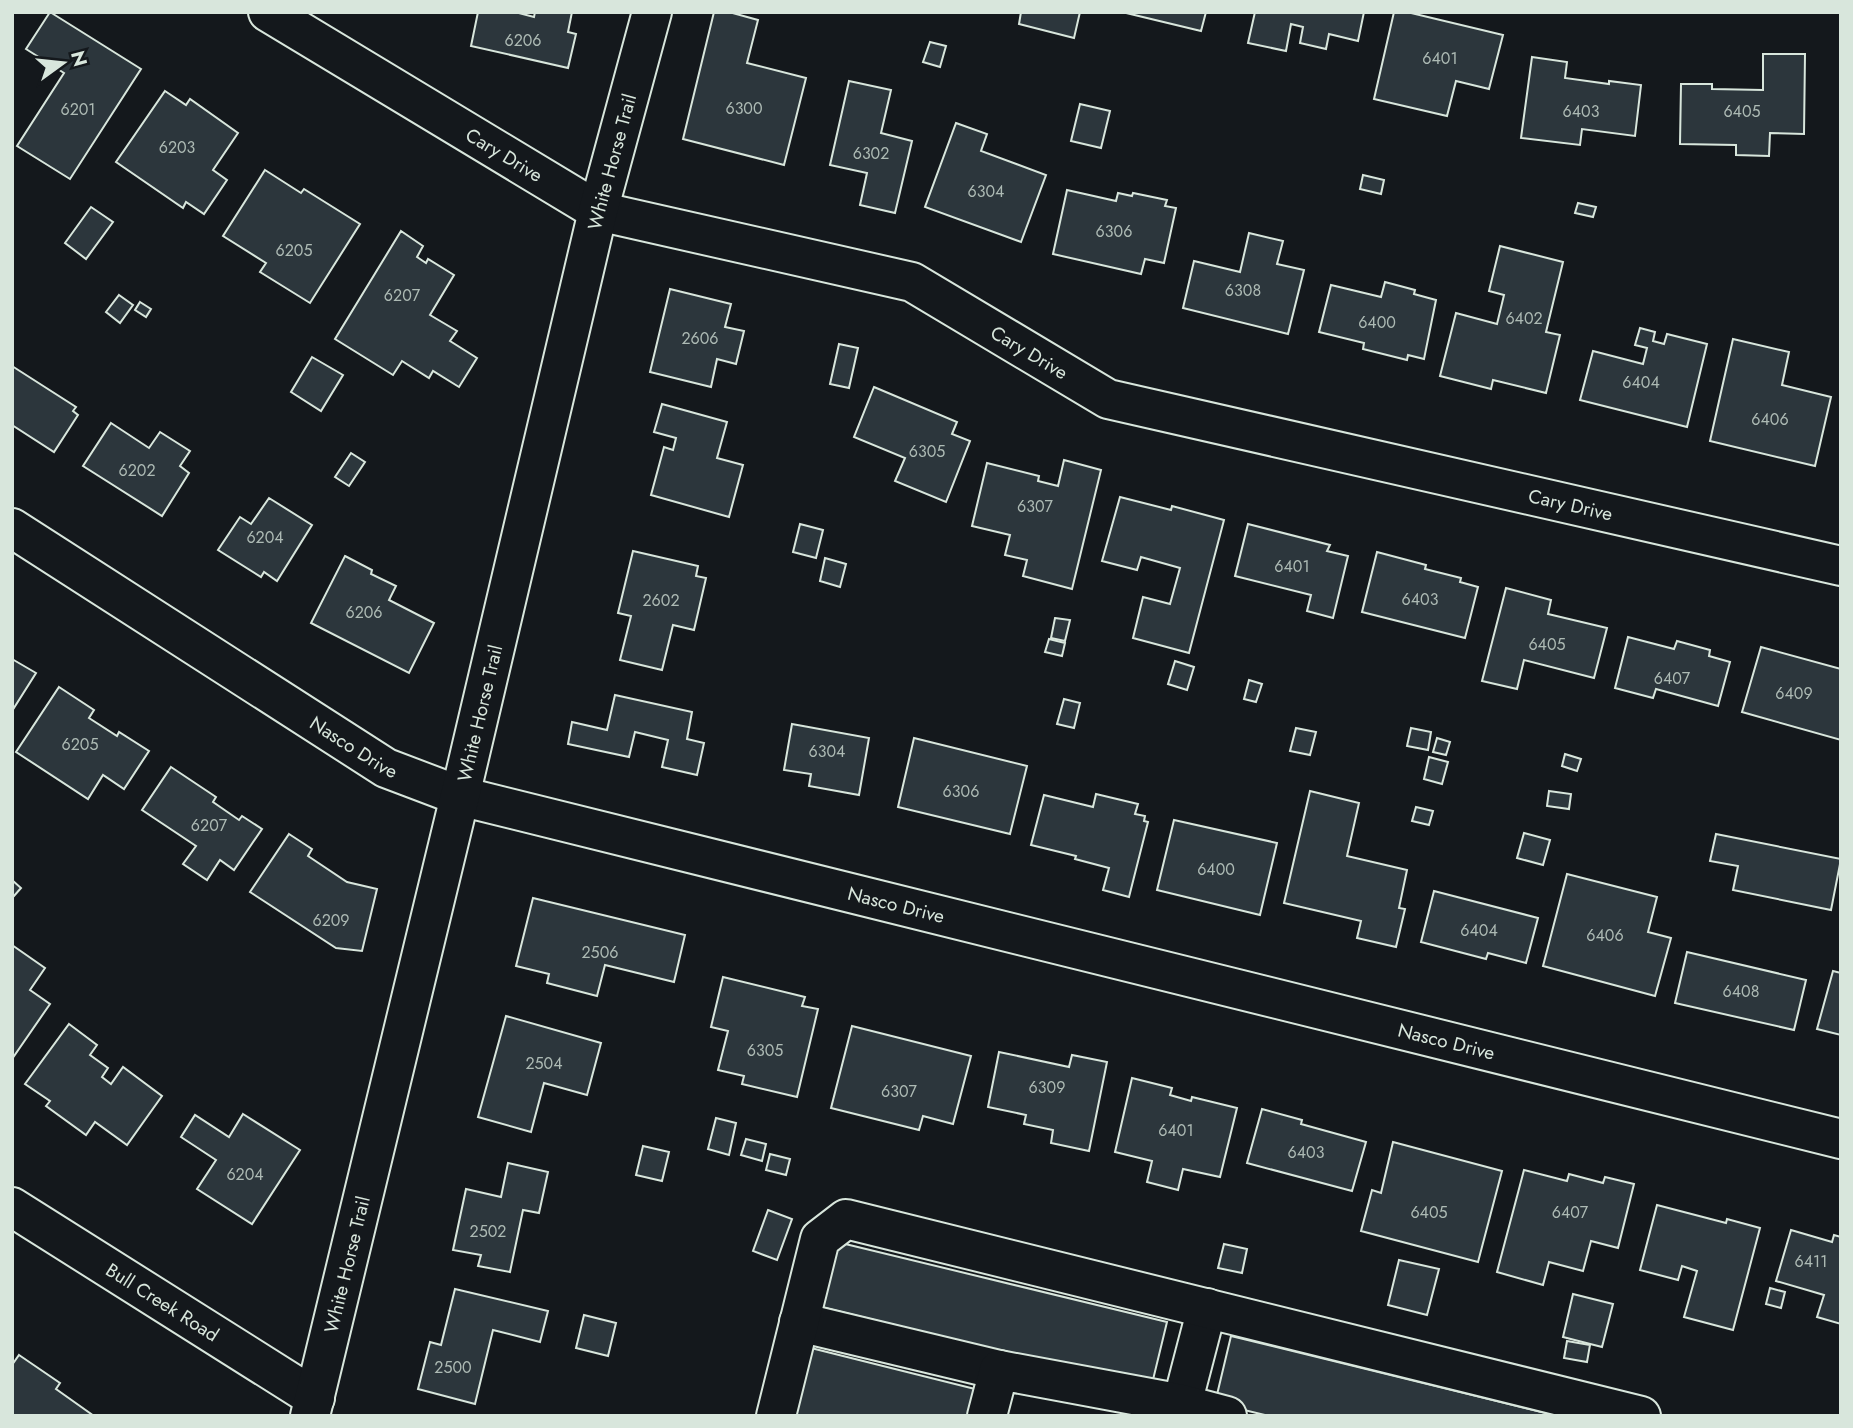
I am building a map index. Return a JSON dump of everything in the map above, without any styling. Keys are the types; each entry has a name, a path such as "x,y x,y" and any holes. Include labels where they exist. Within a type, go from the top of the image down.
{"street":[{"name":"Cary Drive","path":"268,12 598,211 912,282 1108,399 1841,566"},
{"name":"White Horse Trail","path":"312,1407 598,211 652,12"},
{"name":"Nasco Drive","path":"12,528 386,768 460,796 1841,1139"},
{"name":"Bull Creek Road","path":"12,1207 312,1407"},
{"path":"776,1416 820,1239 846,1219 1636,1415"},
{"path":"1182,1404 1207,1308"},
{"path":"799,1322 999,1370 1182,1404 1227,1416"},
{"path":"987,1416 999,1370"}],"building":[{"path":"50,12 141,69 70,179 17,146 64,73 26,49"},
{"path":"478,12 515,12 534,17 535,12 572,12 568,32 576,34 568,68 471,46"},
{"path":"714,12 729,12 758,20 747,63 806,78 784,165 683,139"},
{"path":"1021,12 1080,12 1074,38 1019,24"},
{"path":"1122,12 1206,12 1201,31"},
{"path":"1255,12 1364,12 1358,41 1329,34 1326,49 1300,43 1303,27 1291,24 1286,51 1248,43"},
{"path":"1394,12 1407,12 1503,35 1489,89 1456,81 1447,116 1374,99"},
{"path":"930,42 946,46 940,67 923,62"},
{"path":"1763,54 1805,54 1804,134 1770,133 1769,156 1736,155 1736,145 1680,144 1681,84 1712,84 1712,89 1763,90"},
{"path":"1532,57 1567,62 1565,78 1641,85 1635,136 1582,129 1580,145 1521,138"},
{"path":"849,81 891,90 881,133 912,141 895,213 860,205 867,173 830,165"},
{"path":"165,91 186,105 190,99 238,133 213,170 227,180 204,214 186,202 183,208 116,162"},
{"path":"1080,104 1110,111 1101,148 1071,141"},
{"path":"956,123 987,134 981,151 1046,175 1021,242 925,207"},
{"path":"265,170 301,193 304,189 360,224 310,303 260,272 266,263 223,236"},
{"path":"1363,175 1384,180 1381,194 1360,189"},
{"path":"1067,190 1116,201 1118,193 1132,196 1133,193 1167,200 1165,206 1176,208 1164,263 1145,259 1141,274 1053,254"},
{"path":"1578,203 1596,207 1593,217 1575,213"},
{"path":"91,207 113,222 86,259 65,243"},
{"path":"401,231 423,246 417,257 426,263 428,259 454,275 430,315 457,331 450,341 477,358 459,387 433,371 429,378 402,361 393,375 335,339"},
{"path":"1249,233 1283,241 1277,264 1304,270 1288,334 1183,308 1194,261 1240,272"},
{"path":"1500,246 1563,262 1546,332 1560,335 1546,393 1493,380 1491,389 1440,376 1456,313 1497,324 1504,295 1489,291"},
{"path":"1385,282 1415,290 1414,294 1436,300 1424,359 1408,355 1407,360 1363,349 1364,343 1319,332 1331,285 1381,297"},
{"path":"670,289 731,304 725,327 744,331 736,364 717,359 711,387 650,372"},
{"path":"119,295 133,305 120,323 106,312"},
{"path":"140,302 151,309 146,317 135,310"},
{"path":"1640,328 1655,332 1653,341 1664,344 1667,334 1707,344 1687,427 1580,400 1593,351 1643,364 1647,348 1635,345"},
{"path":"1733,339 1789,352 1782,385 1831,397 1815,466 1710,441"},
{"path":"839,344 858,348 849,388 830,384"},
{"path":"312,357 343,375 321,411 291,392"},
{"path":"12,366 76,407 73,411 78,415 54,452 12,425"},
{"path":"874,387 957,422 952,434 970,441 946,502 895,481 905,458 854,437"},
{"path":"662,404 727,422 717,458 743,465 729,517 651,495 664,447 673,450 676,438 654,432"},
{"path":"111,423 149,448 160,432 190,451 180,466 189,473 162,516 83,466"},
{"path":"351,453 365,462 349,486 335,477"},
{"path":"1064,460 1101,470 1072,589 1023,576 1027,560 1005,555 1010,535 972,526 987,463 1039,476 1038,481 1058,486"},
{"path":"1120,497 1171,510 1172,506 1224,520 1189,653 1133,638 1143,597 1170,604 1180,568 1141,557 1137,570 1102,561"},
{"path":"269,498 312,525 277,581 264,572 261,577 218,550 240,517 251,524"},
{"path":"800,524 823,530 816,558 793,552"},
{"path":"1248,524 1330,545 1327,551 1348,556 1333,618 1307,611 1311,595 1235,576"},
{"path":"633,551 698,566 696,576 706,578 694,630 673,625 662,670 620,660 631,616 618,613"},
{"path":"1377,552 1426,565 1425,569 1461,578 1460,582 1478,587 1465,638 1362,612"},
{"path":"345,556 372,570 371,574 396,586 389,600 434,623 409,673 311,623"},
{"path":"825,558 846,564 840,587 820,581"},
{"path":"1506,588 1551,600 1548,614 1607,628 1594,678 1524,660 1517,689 1482,681"},
{"path":"1055,618 1070,620 1065,641 1051,638"},
{"path":"1628,637 1674,649 1677,641 1710,650 1709,656 1730,662 1718,706 1656,689 1653,698 1615,688"},
{"path":"1049,639 1065,643 1062,656 1045,652"},
{"path":"1761,647 1841,669 1841,740 1742,712"},
{"path":"12,659 36,673 12,711"},
{"path":"1175,661 1194,667 1187,690 1168,684"},
{"path":"1249,680 1262,684 1256,702 1244,699"},
{"path":"59,687 94,710 89,718 117,736 119,732 149,751 124,789 103,775 88,799 16,752"},
{"path":"615,695 692,712 687,739 704,743 697,775 662,767 668,740 635,732 629,757 568,744 572,722 607,730"},
{"path":"1064,699 1080,703 1074,728 1057,724"},
{"path":"792,724 869,738 859,795 809,786 811,774 784,770"},
{"path":"1296,728 1316,732 1310,755 1290,751"},
{"path":"1411,728 1431,732 1428,750 1407,746"},
{"path":"914,738 1027,766 1010,834 898,807"},
{"path":"1437,738 1450,742 1446,755 1433,752"},
{"path":"1565,754 1581,759 1577,771 1562,766"},
{"path":"1429,757 1448,762 1442,784 1424,779"},
{"path":"171,767 216,797 213,802 239,820 242,816 262,829 234,870 220,860 207,880 183,864 196,846 142,810"},
{"path":"1310,791 1359,803 1347,856 1407,870 1399,908 1405,909 1396,947 1357,938 1361,921 1284,903"},
{"path":"1549,791 1571,794 1569,809 1547,806"},
{"path":"1096,794 1138,804 1135,814 1145,816 1144,821 1148,822 1129,897 1103,890 1109,868 1075,859 1076,856 1031,845 1044,795 1093,807"},
{"path":"1416,807 1433,811 1429,825 1412,821"},
{"path":"1174,820 1277,843 1260,915 1157,890"},
{"path":"1524,833 1550,840 1543,865 1517,858"},
{"path":"289,834 312,849 308,856 347,882 377,889 362,951 336,948 250,892"},
{"path":"1716,834 1841,859 1831,910 1733,890 1738,866 1710,861"},
{"path":"1567,874 1657,897 1648,932 1671,938 1655,996 1543,966"},
{"path":"12,880 21,888 14,896 12,895"},
{"path":"1434,891 1538,918 1526,963 1488,953 1486,959 1421,942"},
{"path":"533,898 685,935 674,982 605,965 597,996 547,983 549,974 516,966"},
{"path":"12,945 45,968 30,990 50,1004 12,1059"},
{"path":"1687,952 1806,980 1794,1030 1675,1003"},
{"path":"1833,971 1841,973 1841,1035 1817,1029"},
{"path":"723,977 805,997 802,1006 818,1009 797,1097 742,1084 744,1076 718,1070 728,1031 711,1027"},
{"path":"506,1016 601,1043 587,1095 544,1083 531,1132 478,1117"},
{"path":"69,1024 97,1045 90,1055 108,1068 102,1077 111,1084 123,1067 162,1096 127,1145 95,1122 86,1135 46,1106 50,1101 25,1084"},
{"path":"852,1026 971,1056 953,1124 923,1116 919,1130 831,1108"},
{"path":"999,1052 1069,1067 1072,1055 1107,1062 1089,1151 1051,1143 1053,1130 1024,1124 1026,1115 988,1107"},
{"path":"1132,1078 1172,1088 1170,1095 1191,1101 1192,1097 1237,1108 1220,1177 1183,1169 1178,1190 1147,1182 1152,1161 1115,1152"},
{"path":"1262,1109 1302,1120 1301,1124 1366,1142 1352,1191 1247,1163"},
{"path":"243,1114 300,1150 252,1224 197,1189 216,1160 181,1137 195,1115 229,1137"},
{"path":"716,1118 736,1123 729,1155 708,1149"},
{"path":"746,1139 766,1144 762,1161 741,1155"},
{"path":"1393,1142 1502,1171 1478,1262 1361,1231 1372,1190 1381,1193"},
{"path":"643,1146 669,1152 662,1181 636,1175"},
{"path":"770,1154 790,1159 786,1175 766,1170"},
{"path":"508,1163 548,1172 539,1213 523,1210 510,1272 478,1266 481,1255 453,1250 466,1189 501,1197"},
{"path":"1524,1170 1567,1181 1569,1174 1603,1183 1605,1177 1634,1184 1618,1248 1591,1241 1583,1271 1549,1262 1543,1285 1497,1272"},
{"path":"1657,1205 1726,1223 1727,1219 1760,1228 1733,1330 1684,1317 1697,1271 1682,1266 1678,1280 1640,1270"},
{"path":"768,1210 792,1219 777,1260 753,1251"},
{"path":"1791,1230 1832,1242 1834,1235 1841,1237 1841,1324 1817,1317 1824,1295 1776,1281"},
{"path":"833,1241 1167,1322 1151,1388 817,1306"},
{"path":"1224,1244 1247,1249 1242,1273 1218,1268"},
{"path":"1399,1260 1439,1269 1427,1315 1388,1305"},
{"path":"1770,1288 1785,1292 1781,1308 1766,1304"},
{"path":"455,1289 548,1311 540,1342 493,1330 475,1404 418,1389 430,1342 441,1345"},
{"path":"1573,1294 1613,1304 1602,1347 1563,1337"},
{"path":"584,1315 616,1323 608,1356 576,1348"},
{"path":"1231,1336 1558,1416 1269,1416 1215,1403"},
{"path":"1567,1341 1590,1345 1587,1362 1564,1358"},
{"path":"807,1347 975,1389 969,1416 791,1414"},
{"path":"19,1355 60,1383 56,1389 94,1416 12,1416 12,1365"}]}
